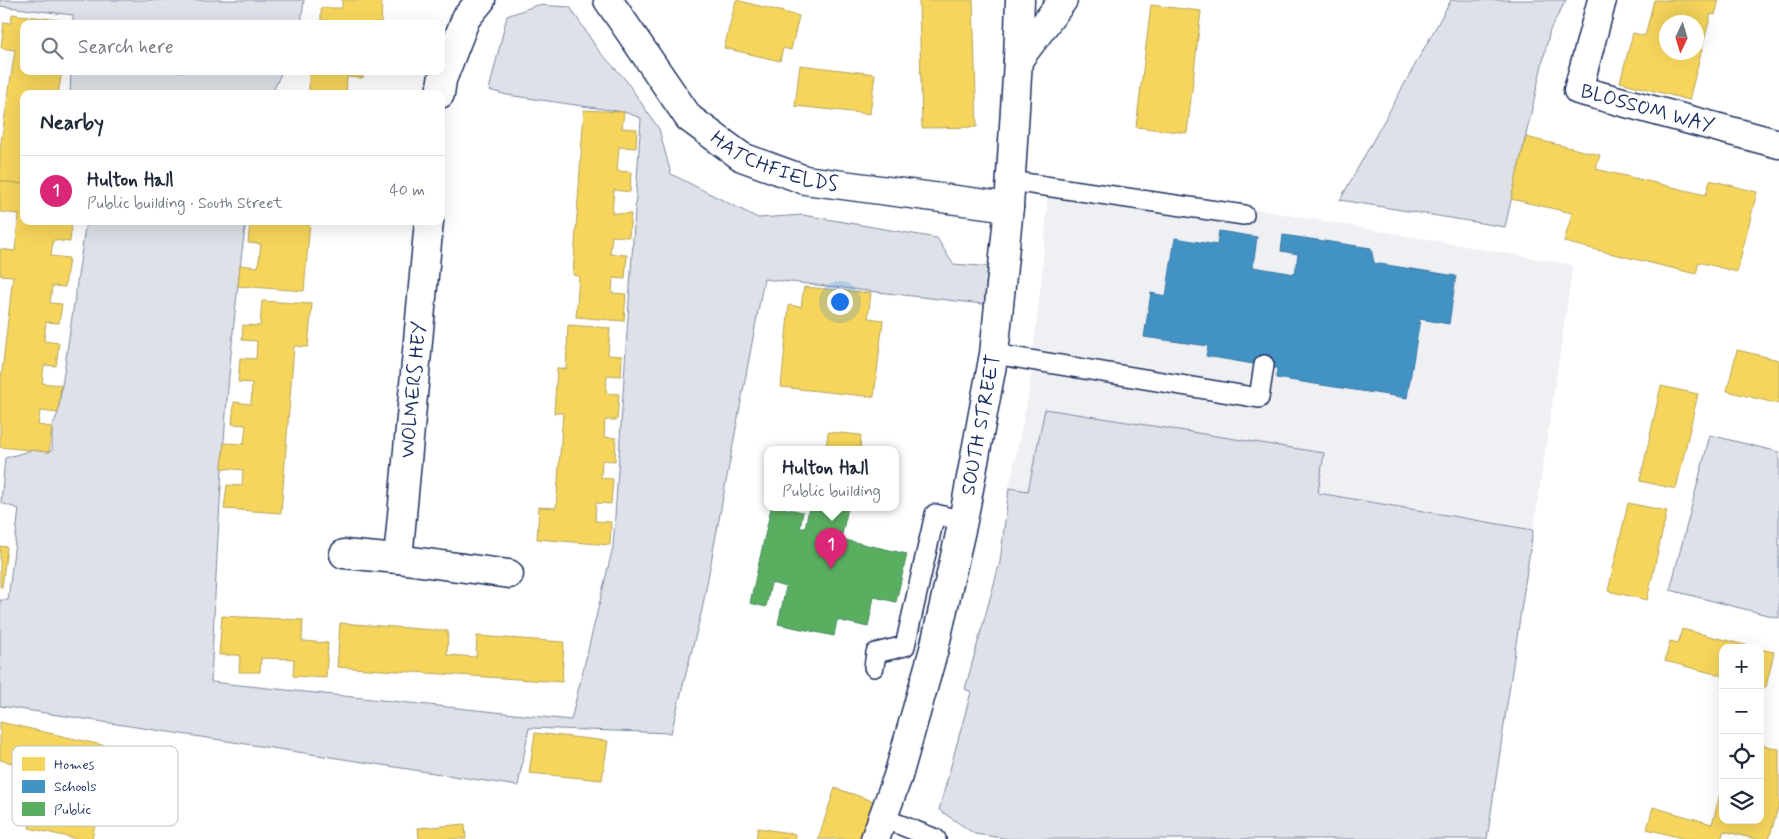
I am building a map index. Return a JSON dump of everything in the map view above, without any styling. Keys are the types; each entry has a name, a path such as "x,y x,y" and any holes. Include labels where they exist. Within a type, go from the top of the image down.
{"street":[{"path":"445,72 466,18 481,0"},
{"name":"HATCHFIELDS","path":"608,0 689,118 742,157 805,180 1010,194"},
{"name":"SOUTH STREET","path":"879,829 898,776 934,649 963,521 994,354 1010,194 1020,0"},
{"path":"1018,60 1063,0"},
{"name":"BLOSSOM WAY","path":"1602,0 1578,90 1779,144"},
{"path":"441,90 444,75"},
{"name":"WOLMERS HEY","path":"398,559 429,225"},
{"path":"344,554 398,559 509,574"}],"lane":[{"path":"1010,194 1244,215"},
{"path":"994,354 1259,398 1264,365"},
{"path":"905,646 935,514 963,521"},
{"path":"874,667 876,653 905,646 934,649"},
{"path":"879,829 936,839"}],"shaded area":[{"path":"0,0 304,0 302,20 73,20 73,15 0,6"},
{"path":"1451,0 1566,0 1550,30 1505,227 1340,200"},
{"path":"537,5 570,7 598,50 625,79 659,129 671,174 758,218 803,215 937,238 953,264 995,267 991,305 764,279 702,610 671,733 529,728 518,786 0,706 0,600 8,600 19,509 1,503 5,458 32,450 49,452 52,450 52,427 58,413 85,225 246,225 228,393 211,682 571,720 613,547 641,118 624,112 507,95 489,90 507,16"},
{"path":"71,75 280,75 274,90 70,90"},
{"path":"1049,176 1232,205 1573,265 1487,839 1010,839 975,834 939,810 971,692 965,689 1000,562 1009,488 1028,397 1042,274"},
{"path":"1045,409 1324,453 1318,493 1533,530 1487,839 1010,839 975,834 939,810 971,692 965,689 1000,562 1009,488 1028,491"},
{"path":"1710,435 1779,452 1779,618 1670,590"}],"building: Homes":[{"path":"342,0 382,0 381,20 321,20 321,8 342,8"},
{"path":"736,0 799,16 791,50 783,48 780,61 724,48"},
{"path":"919,0 973,0 977,127 922,128"},
{"path":"1654,0 1719,0 1715,15 1711,14 1704,41 1704,15 1659,15 1659,60 1699,60 1689,100 1620,82 1633,33 1645,36"},
{"path":"1151,5 1201,11 1187,133 1136,127"},
{"path":"12,14 59,20 20,20 20,75 61,75 59,90 20,90 20,184 0,181 0,149 15,50 1,48 4,22 11,23"},
{"path":"800,65 875,74 870,114 795,106"},
{"path":"309,75 363,75 363,78 347,77 346,90 309,90"},
{"path":"584,110 624,112 622,128 637,129 636,148 619,147 617,171 631,172 630,192 614,190 612,213 631,214 629,237 612,236 610,254 627,255 625,279 613,278 612,293 626,294 624,321 576,317 579,276 573,275"},
{"path":"1526,137 1600,155 1596,169 1706,195 1710,180 1757,192 1737,272 1699,262 1696,274 1564,242 1572,213 1511,199"},
{"path":"0,181 20,184 20,225 72,225 70,242 53,240 51,256 69,258 65,287 52,286 50,303 62,304 59,323 46,322 44,341 59,343 56,366 44,365 42,383 61,385 58,413 40,411 38,425 52,427 49,452 0,447 0,389 13,276 0,275 0,249 15,251 19,214 0,212"},
{"path":"250,225 310,225 304,291 238,286 240,265 258,267 261,244 248,243"},
{"path":"804,287 871,293 868,318 883,320 874,397 781,387 789,305 801,307"},
{"path":"262,301 312,304 308,347 294,346 281,513 224,509 227,485 242,486 243,470 222,468 224,443 244,444 246,425 232,424 234,402 251,404 252,383 238,382 240,358 256,359 257,341 242,340 243,325 260,326"},
{"path":"568,325 610,328 608,355 622,356 621,376 607,375 606,393 619,394 617,420 605,420 604,437 616,438 615,461 602,460 601,478 613,479 611,504 596,503 595,521 611,522 610,545 537,539 539,507 556,508 563,413 554,413 557,368 566,369"},
{"path":"1737,350 1779,360 1779,404 1727,391"},
{"path":"1661,386 1698,394 1676,489 1640,481"},
{"path":"828,432 861,435 860,446 826,446"},
{"path":"1628,503 1667,511 1647,600 1608,591"},
{"path":"0,546 7,547 2,587 0,587"},
{"path":"222,616 303,620 302,641 328,643 326,678 293,676 294,659 261,658 260,672 239,672 240,655 219,655"},
{"path":"340,623 448,631 447,655 476,657 477,636 564,642 562,682 337,667"},
{"path":"1682,629 1741,644 1719,644 1719,675 1665,661 1670,641 1678,643"},
{"path":"1764,650 1774,652 1766,687 1764,687"},
{"path":"0,722 107,746 12,746 12,763 0,760"},
{"path":"535,733 608,741 602,780 529,773"},
{"path":"1764,745 1779,749 1779,804 1769,839 1755,839 1724,831 1721,839 1685,839 1647,829 1653,807 1712,824 1719,799 1719,824 1764,824"},
{"path":"835,788 879,803 867,839 818,839"},
{"path":"465,824 466,839 419,839 418,828"},
{"path":"29,826 95,826 92,839 77,839 29,828"},
{"path":"758,828 795,834 795,839 756,839"}],"building: Schools":[{"path":"1219,231 1257,237 1253,267 1295,274 1298,254 1281,251 1283,235 1371,248 1374,263 1456,276 1449,324 1420,319 1407,398 1276,378 1277,368 1206,356 1208,346 1144,337 1151,293 1166,296 1175,238 1217,245"}],"building: Public":[{"path":"770,511 803,512 800,528 805,528 808,511 847,511 841,539 907,554 896,602 874,597 868,627 837,620 834,636 778,624 786,587 771,583 766,607 750,603"}],"place":[{"name":"Hulton Hall","path":"831,569"}]}
